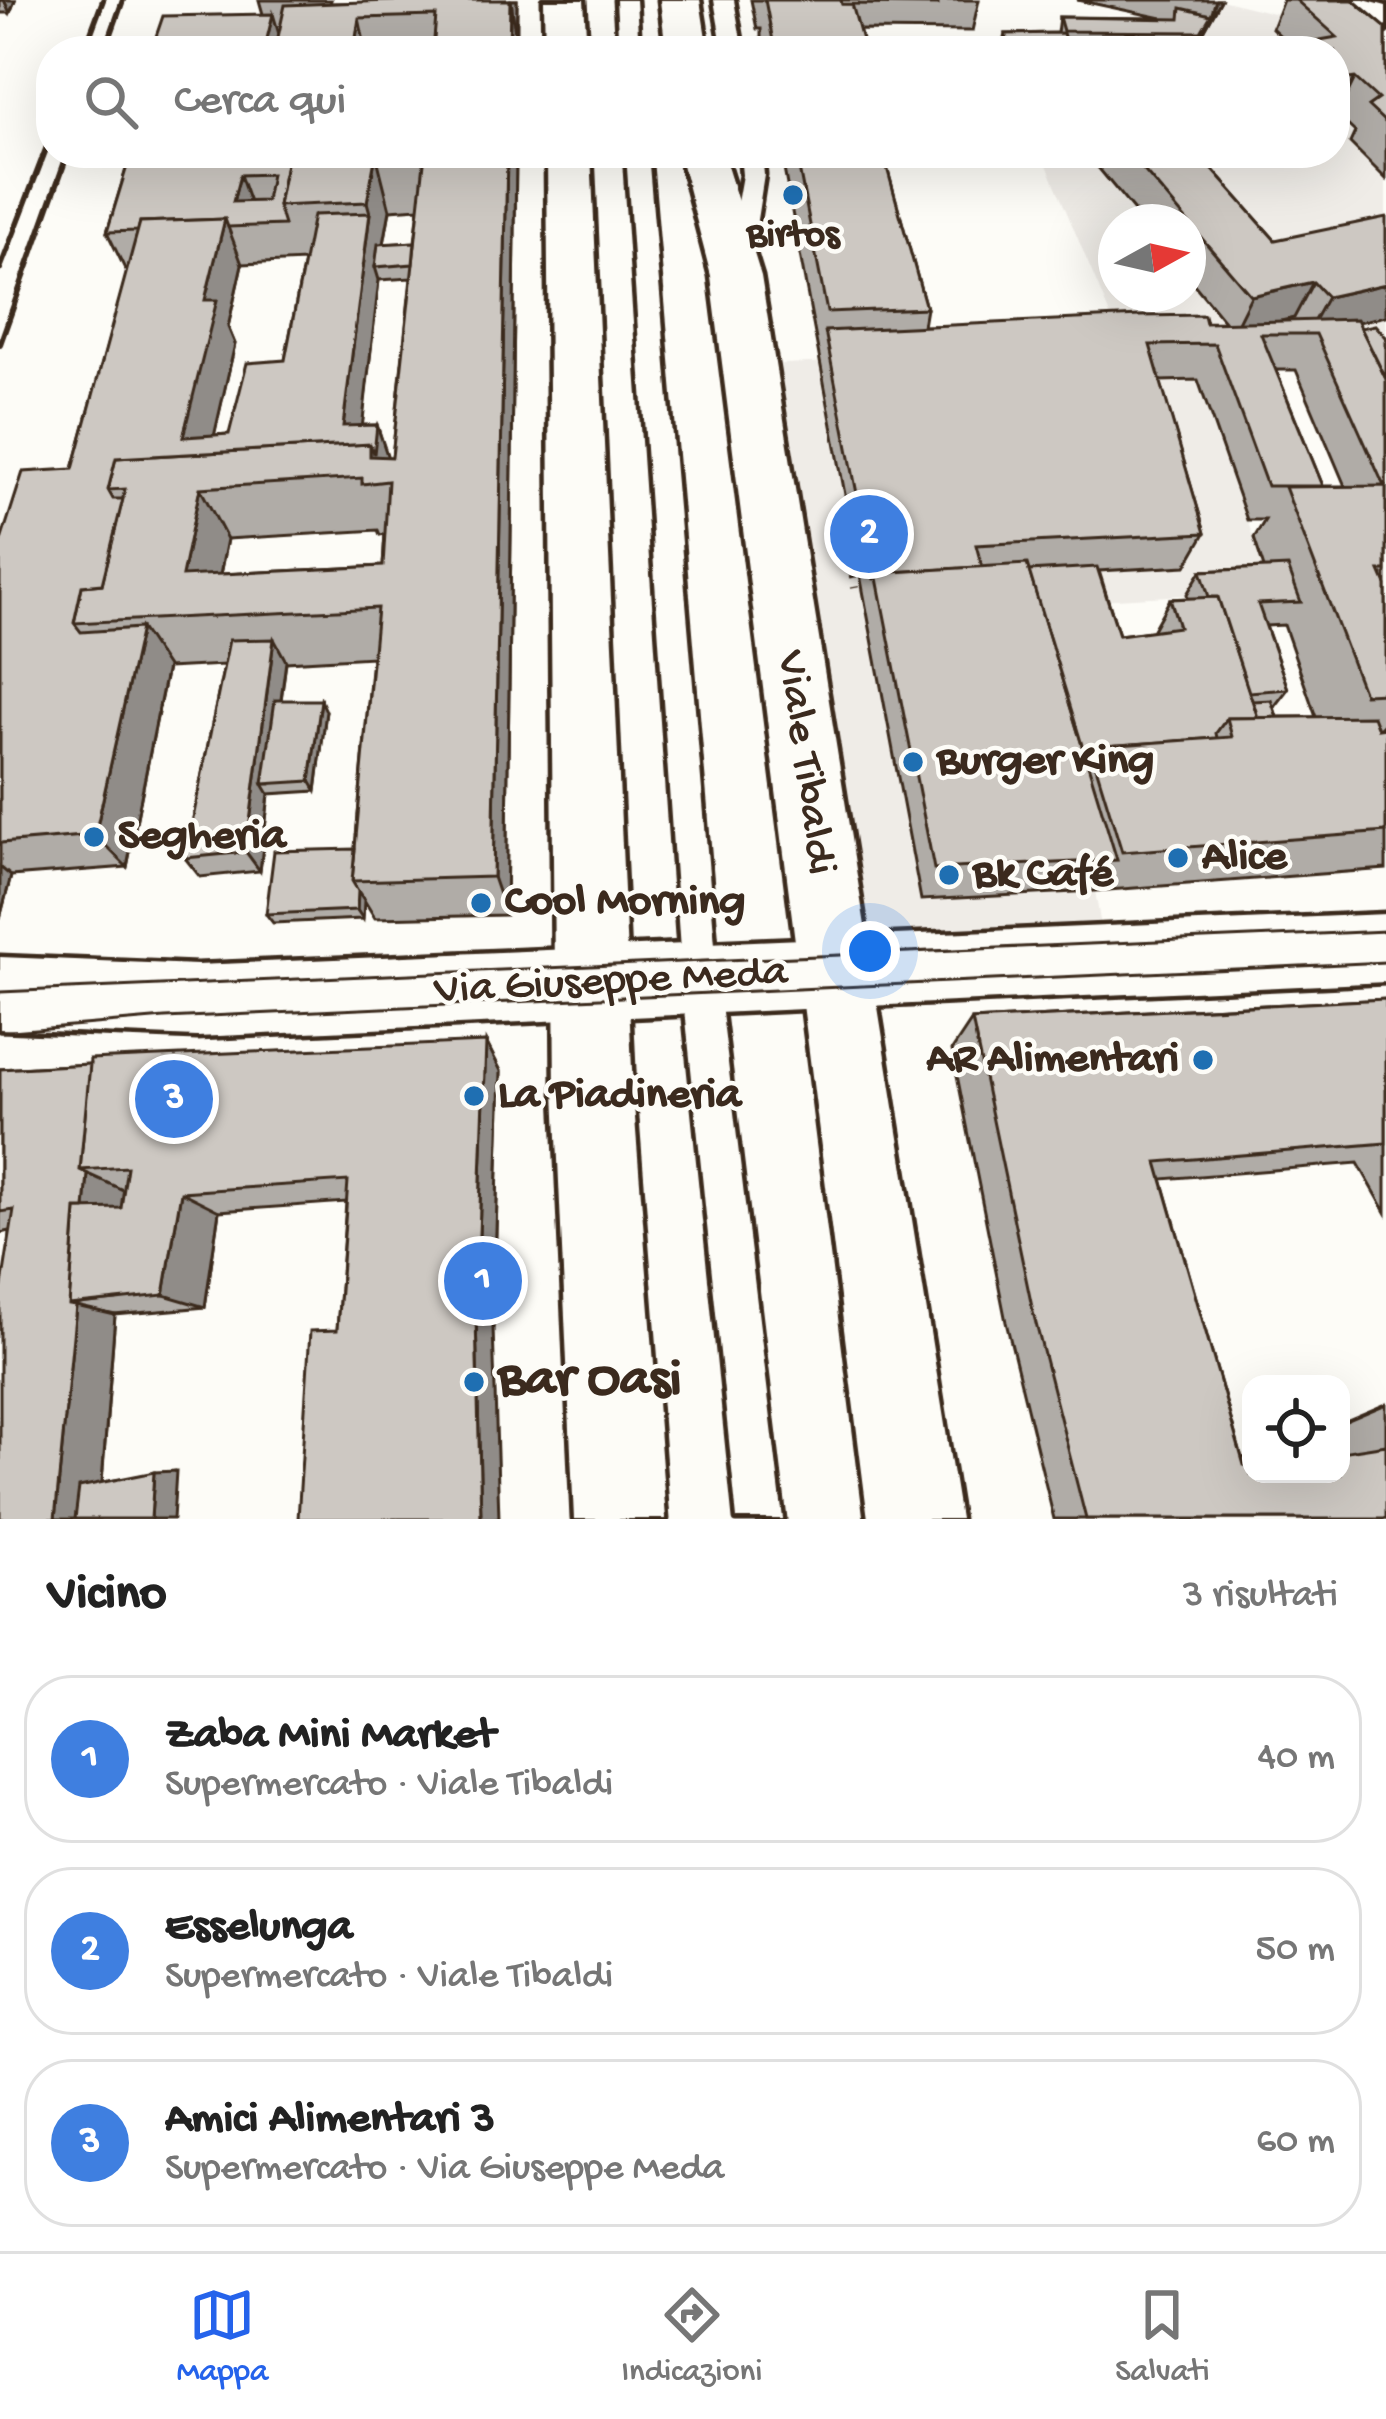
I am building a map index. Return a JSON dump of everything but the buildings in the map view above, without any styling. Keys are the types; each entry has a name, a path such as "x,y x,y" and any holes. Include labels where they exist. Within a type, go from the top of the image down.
{"main road":[{"path":"564,0 565,36"},
{"path":"680,0 685,36"},
{"path":"1321,0 1386,19"},
{"path":"568,168 591,986 620,1519"},
{"name":"Viale Tibaldi","path":"709,168 731,202 736,276 914,1519"},
{"name":"Via Giuseppe Meda","path":"0,993 196,1001 1386,948"},
{"name":"Via Giuseppe Meda","path":"0,1032 196,1001"}],"lane":[{"path":"626,0 628,36"},
{"path":"724,0 731,36"},
{"path":"638,168 700,980 760,1519"},
{"path":"731,202 745,168"}],"path":[{"path":"840,504 855,588"}],"shaded area":[{"path":"1221,0 1325,26 1336,36 1205,36"},
{"path":"1350,49 1386,81 1386,464 1336,355 1190,360 1272,590 1012,605 1095,891 1103,938 837,947 757,365 1125,351 1109,312 1206,312 1206,204 1098,204 1098,287 1048,168 1350,168"}],"tram line":[{"path":"0,992 1386,931"},
{"path":"0,1032 165,1018 1386,962"}],"railway":[{"path":"90,36 103,0"},
{"path":"110,36 123,0"},
{"path":"0,269 39,168"},
{"path":"0,344 63,168"}],"place":[{"name":"Birtos","path":"793,195"},
{"name":"Esselunga","path":"869,534"},
{"name":"Burger King","path":"913,762"},
{"name":"Segheria","path":"94,837"},
{"name":"Alice","path":"1178,858"},
{"name":"Bk Café","path":"949,875"},
{"name":"Cool Morning","path":"481,903"},
{"name":"AR Alimentari","path":"1203,1060"},
{"name":"La Piadineria","path":"474,1096"},
{"name":"Amici Alimentari 3","path":"174,1099"},
{"name":"Zaba Mini Market","path":"483,1281"},
{"name":"Bar Oasi","path":"474,1382"}]}
